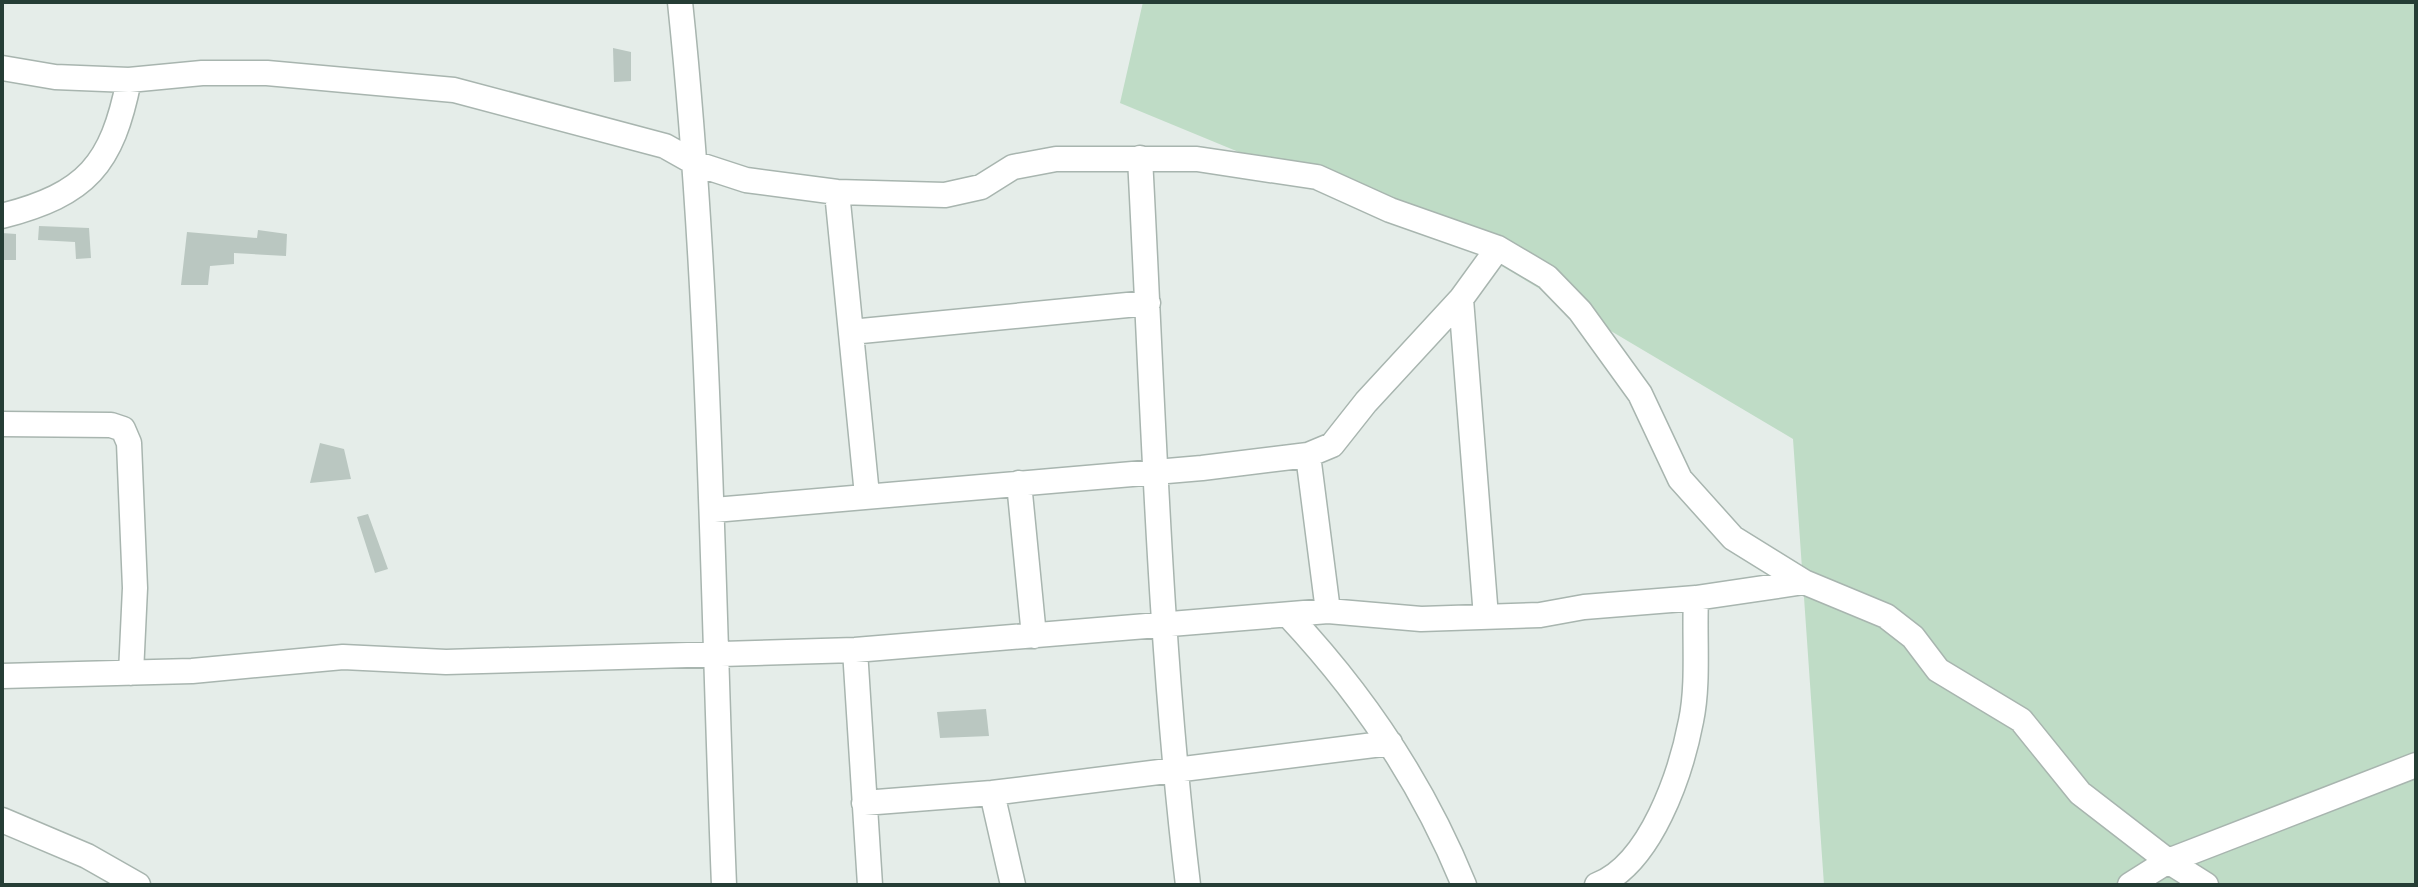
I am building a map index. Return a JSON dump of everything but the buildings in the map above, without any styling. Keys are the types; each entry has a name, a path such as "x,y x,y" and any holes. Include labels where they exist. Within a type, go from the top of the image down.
{"street":[{"path":"680,2 697,164 714,510 715,655 724,885"},
{"path":"2,68 55,77 129,80 202,73 267,73 454,90 665,146 697,164 746,180 837,192 945,195 981,187 1013,167 1056,159 1197,159 1317,177 1390,210 1498,248 1547,277 1580,311 1640,394 1680,479 1733,538 1804,582 1886,616 1913,637 1938,670 2021,720 2080,793 2168,861 2206,885"},
{"path":"2,216 60,197 83,180 106,153 120,125 129,80"},
{"path":"1140,158 1164,626 1174,770 1188,885"},
{"path":"837,192 867,495"},
{"path":"714,510 1157,472 1308,455 1332,445 1366,402 1461,299 1498,248"},
{"path":"1461,299 1486,617"},
{"path":"851,332 1148,303"},
{"path":"2,424 111,425 123,429 129,443 135,588 131,673"},
{"path":"1308,455 1328,611"},
{"path":"1019,483 1034,636"},
{"path":"2,676 192,671 343,657 446,662 855,650 1328,611 1421,619 1540,615 1584,607 1696,598 1804,582"},
{"path":"1597,885 1607,881 1641,850 1666,803 1692,719 1696,598"},
{"path":"1289,616 1339,670 1390,743 1439,824 1464,885"},
{"path":"855,650 870,885"},
{"path":"864,803 992,793 1390,743"},
{"path":"2130,885 2168,861 2416,765"},
{"path":"992,793 1013,885"},
{"path":"2,820 87,856 138,885"}],"green space":[{"path":"1143,2 2416,2 2416,885 1824,885 1793,439 1471,248 1120,103"}]}
